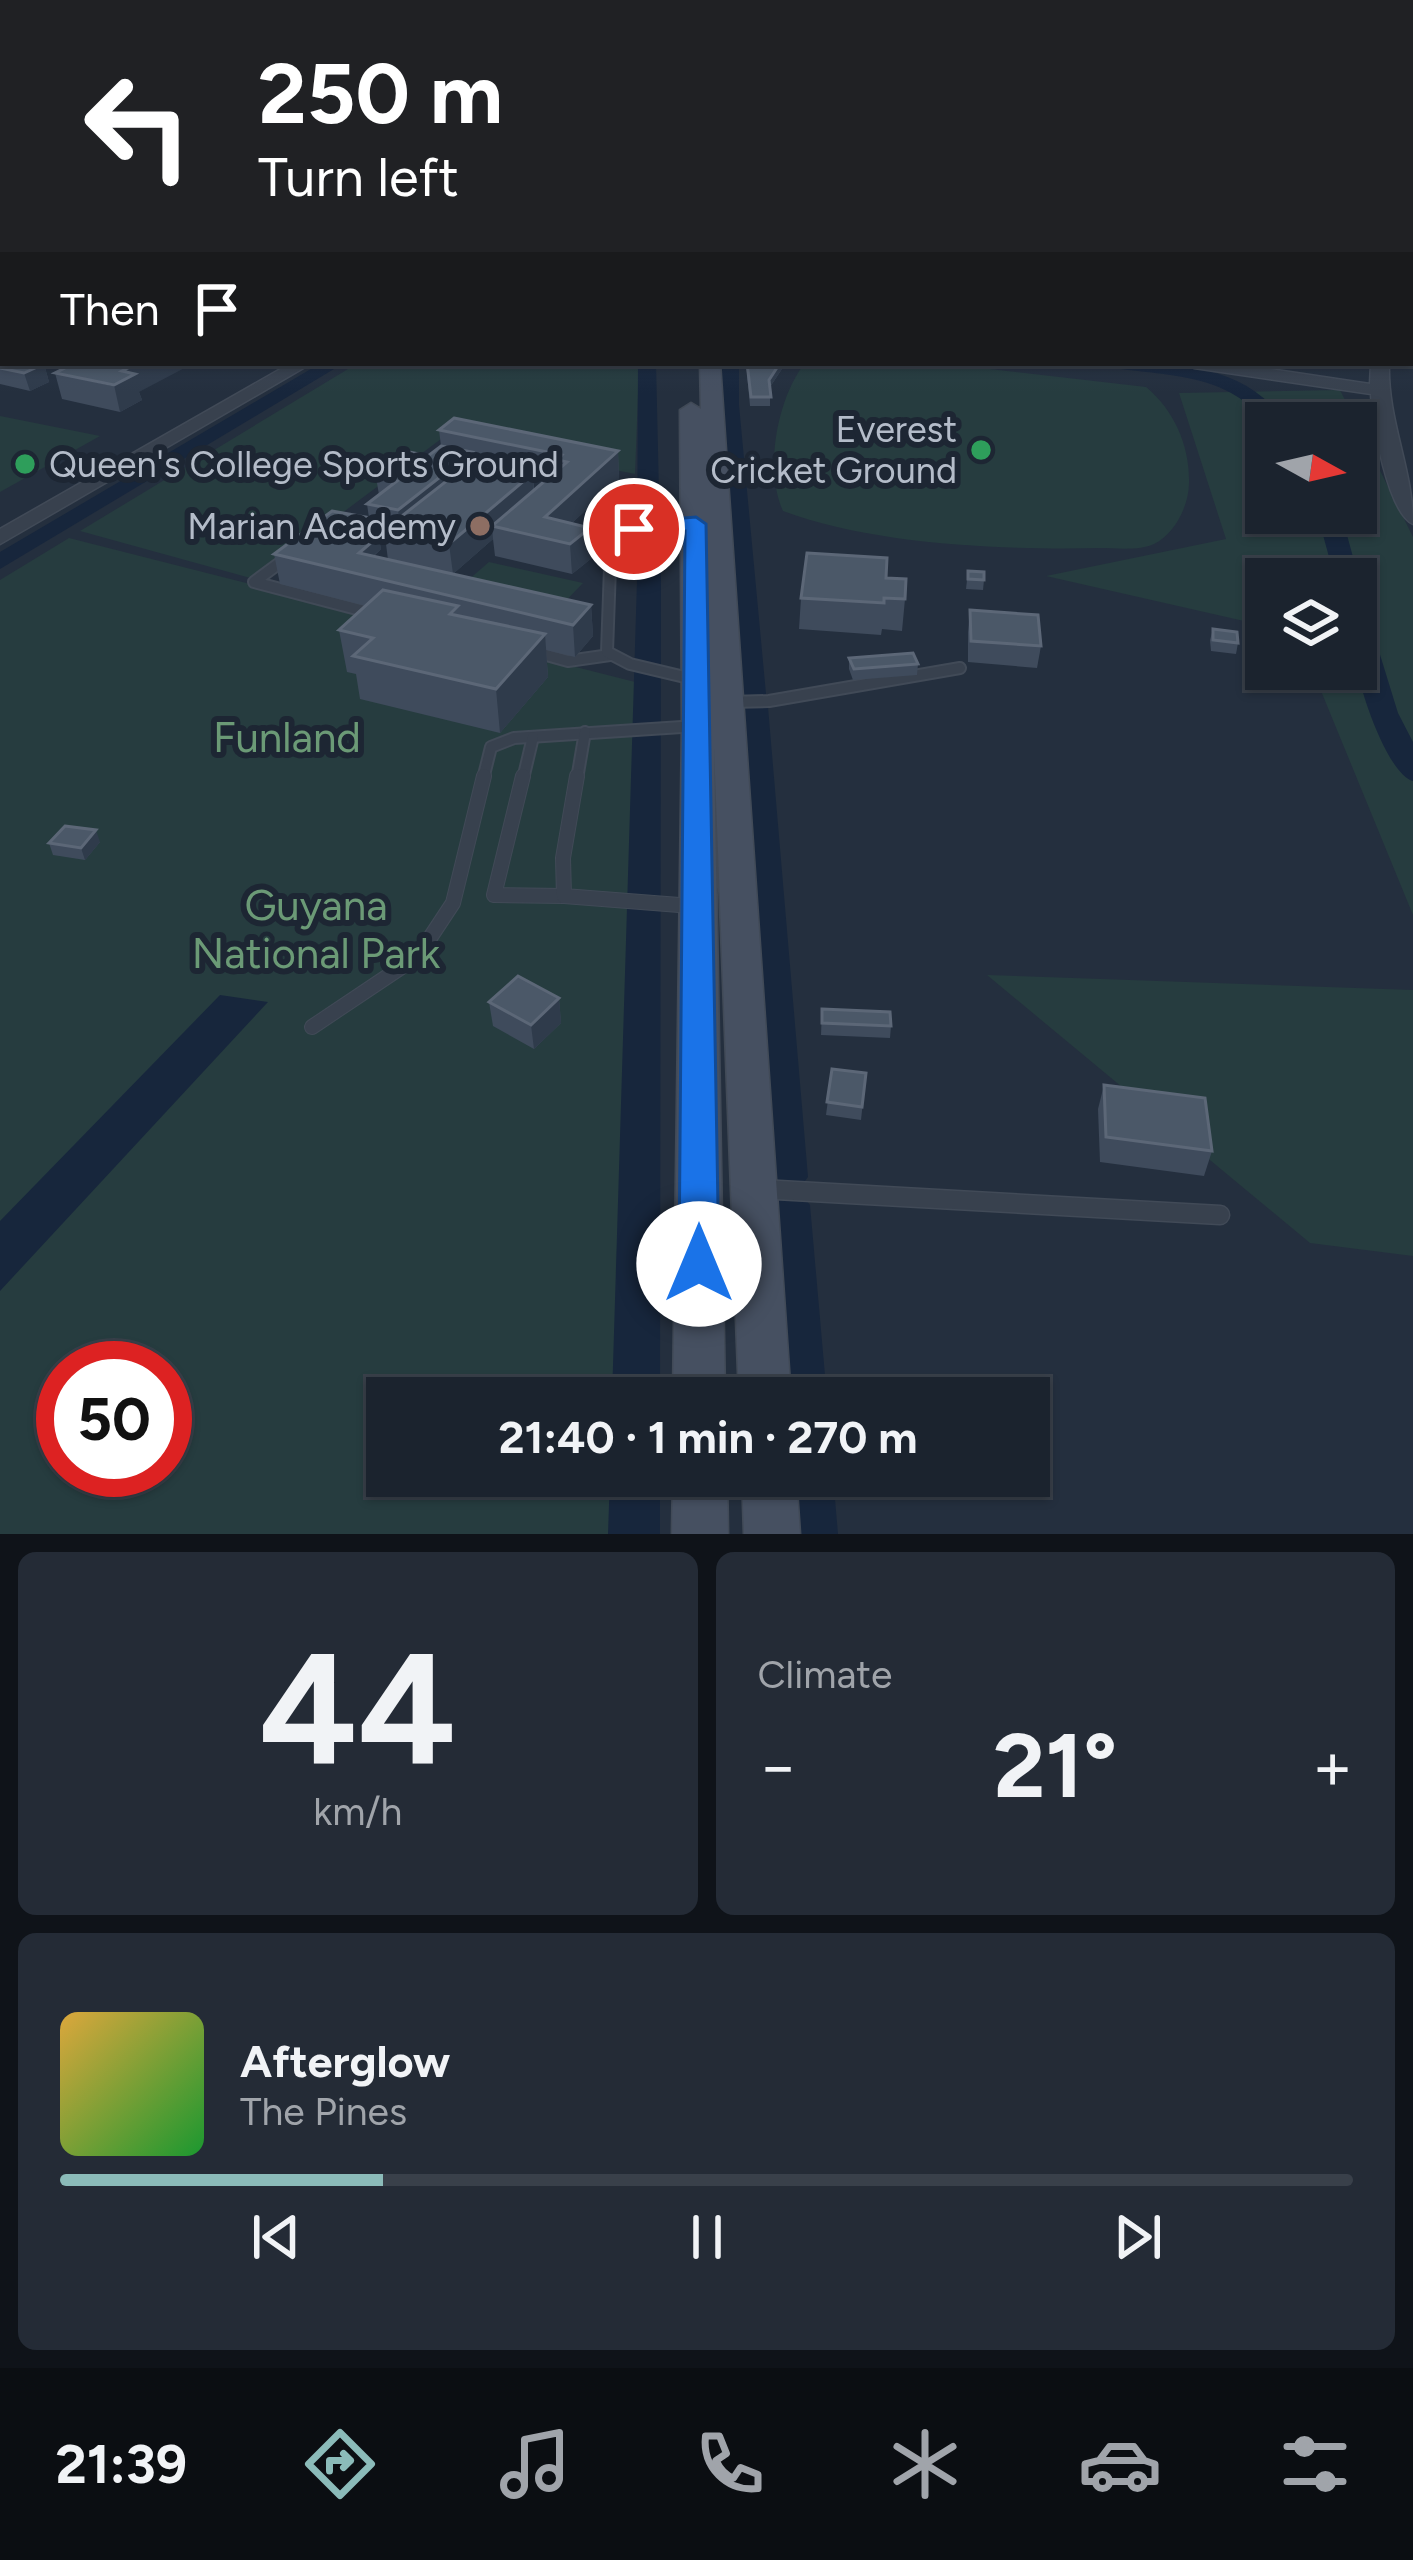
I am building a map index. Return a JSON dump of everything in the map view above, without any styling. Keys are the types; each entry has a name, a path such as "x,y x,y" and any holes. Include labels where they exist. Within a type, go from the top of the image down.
{"main road":[{"path":"690,366 685,524 687,906 698,1377"},
{"path":"710,366 764,1377"},
{"path":"700,1497 700,1534"},
{"path":"770,1497 772,1534"}],"street":[{"path":"0,538 295,366"},
{"path":"1214,366 1377,390"},
{"path":"1380,366 1377,390 1390,463 1413,518"}],"lane":[{"path":"610,655 610,539 642,528 685,524"},
{"path":"307,544 254,582 394,618"},
{"path":"525,650 568,661 610,655 686,677"},
{"path":"728,702 769,701 960,668"},
{"path":"312,1027 418,956 453,903 491,747 533,736 686,726"},
{"path":"564,896 563,858 585,732"},
{"path":"533,736 494,895 687,906"},
{"path":"754,1189 1220,1215"}],"green space":[{"path":"353,366 639,368 635,474 445,436 254,579 80,531"},
{"name":"Everest Cricket Ground","path":"803,366 964,366 1146,387 1165,406 1183,442 1189,483 1183,509 1162,539 1127,549 939,543 858,531 783,511 774,455 781,414"},
{"path":"1340,390 1346,402 1245,402 1245,534 1377,534 1377,465 1413,537 1413,915 1321,690 1377,690 1377,558 1245,558 1245,621 1046,576 1226,539 1179,393"},
{"name":"Queen's College Sports Ground","path":"0,416 100,436 0,492"},
{"name":"Guyana National Park","path":"69,538 635,682 620,1377 366,1377 366,1497 618,1497 617,1534 0,1534 0,580"},
{"path":"489,562 583,583 557,610 460,587"},
{"path":"987,975 1413,990 1413,1256 1310,1243"}],"water":[{"path":"220,995 268,1002 0,1291 0,1221"}],"building":[{"path":"0,366 40,366 24,373"},
{"path":"69,366 132,366 122,371 135,374 114,385 55,373"},
{"path":"747,366 778,366 769,380 771,397 751,397"},
{"path":"454,418 618,451 545,517 590,528 570,544 492,526 567,462 558,460 562,455 439,430"},
{"path":"441,446 472,452 398,510 367,504 397,481 376,477 410,452 428,456"},
{"path":"472,461 532,474 449,544 384,530"},
{"path":"332,511 376,519 353,539 372,542 359,553 591,605 573,625 274,554"},
{"path":"807,553 887,558 886,578 906,579 905,599 884,598 884,603 801,598"},
{"path":"968,571 984,572 984,580 968,579"},
{"path":"383,590 458,606 450,614 545,634 496,689 353,656 373,638 339,630"},
{"path":"970,610 1038,615 1041,646 971,641"},
{"path":"1213,629 1237,632 1238,643 1213,640"},
{"path":"913,653 918,664 854,669 849,658"},
{"path":"65,826 96,830 81,848 49,843"},
{"path":"518,976 559,998 531,1025 489,1002"},
{"path":"822,1009 890,1012 891,1026 822,1023"},
{"path":"832,1069 866,1073 862,1107 827,1102"},
{"path":"1104,1085 1205,1098 1212,1151 1106,1137"}],"waterway":[{"path":"0,562 330,366"},
{"path":"636,1377 649,581 647,366"},
{"path":"730,366 752,694"},
{"path":"1146,366 1208,375 1259,402"},
{"path":"1335,534 1341,558"},
{"path":"1377,690 1413,772"},
{"path":"754,707 787,1177"},
{"path":"789,1205 801,1377"},
{"path":"634,1534 635,1497"},
{"path":"809,1497 812,1534"}],"place":[{"name":"Everest Cricket Ground","path":"981,450"},
{"name":"Queen's College Sports Ground","path":"25,464"},
{"name":"Marian Academy","path":"480,526"}],"route":[{"path":"634,529 696,524 699,1264"}],"park label":[{"name":"Funland","path":"287,737"}]}
